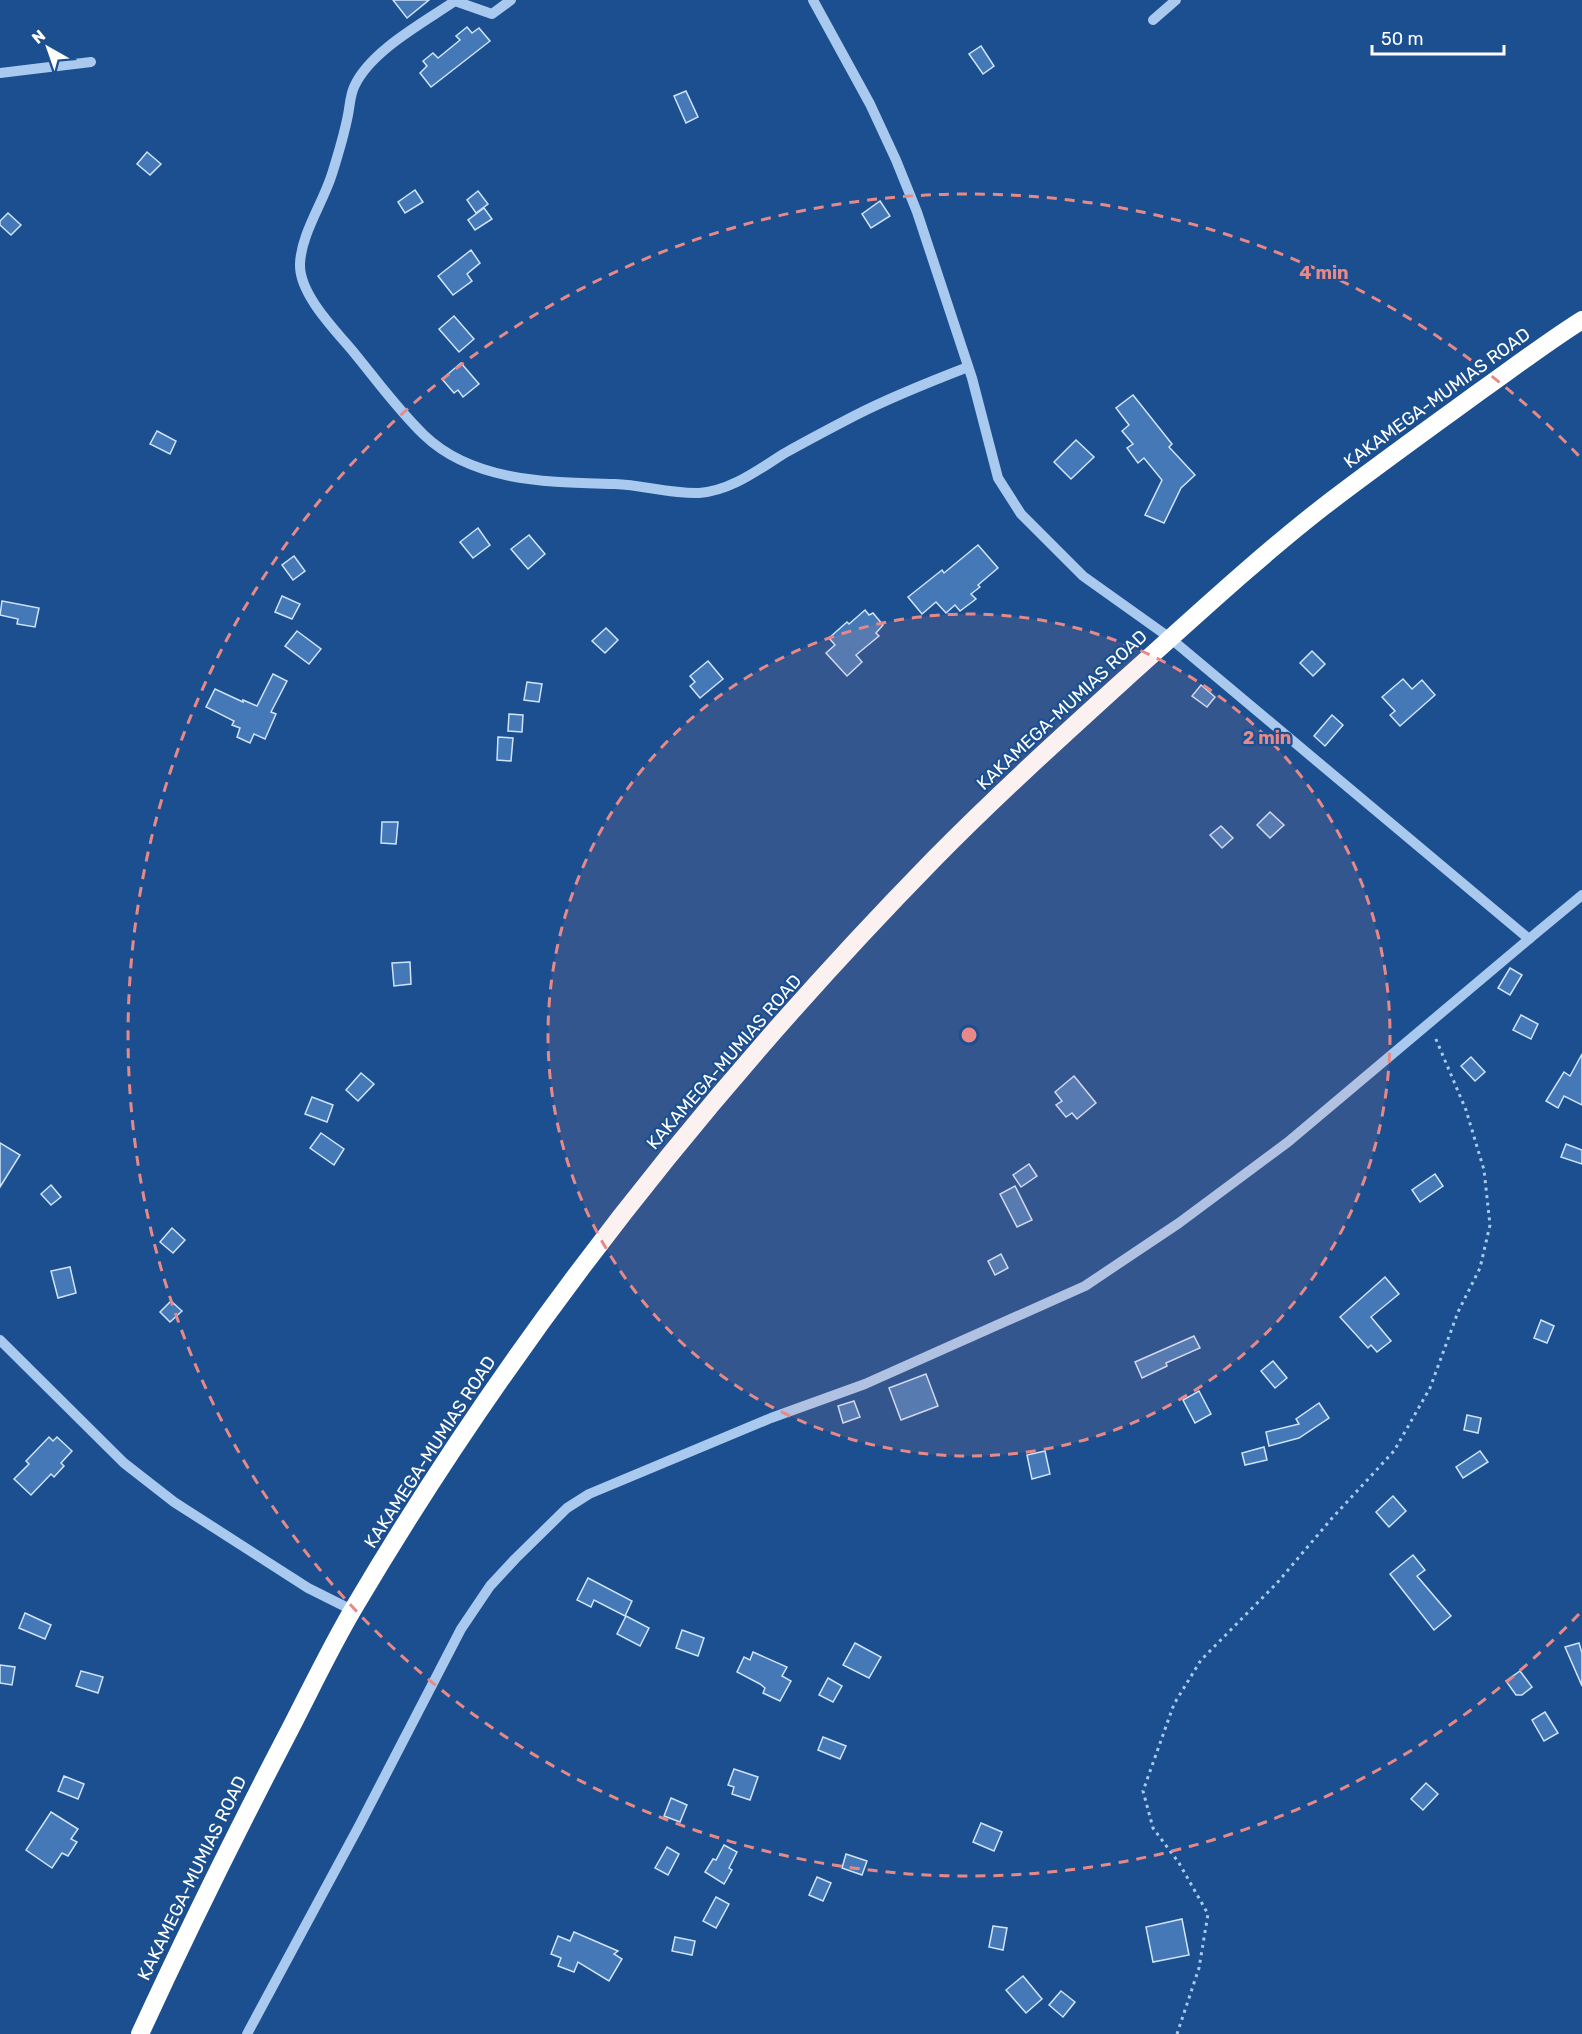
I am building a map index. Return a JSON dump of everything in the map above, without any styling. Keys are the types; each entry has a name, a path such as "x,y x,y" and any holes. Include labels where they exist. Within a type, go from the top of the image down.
{"highway":[{"name":"KAKAMEGA-MUMIAS ROAD","path":"140,2034 261,1785 352,1610 418,1504 529,1339 680,1144 766,1041 935,858 1037,760 1170,638 1322,508 1582,320"}],"street":[{"path":"511,0 492,14 455,1 381,54 360,76 350,96 339,151 325,195 306,236 302,251 300,264 302,278 311,297 332,327 424,435 452,454 487,471 499,474 526,479 620,484 699,493 744,478 785,453 880,403 968,366"},
{"path":"813,0 870,105 896,159 917,212 968,366 998,478 1021,514 1083,576 1170,638 1529,939"},
{"path":"1153,20 1176,0"},
{"path":"0,73 91,62"},
{"path":"247,2034 359,1826 461,1629 490,1586 567,1508 590,1494 771,1418 865,1384 1085,1286 1179,1223 1288,1142 1582,895"},
{"path":"0,1340 124,1463 174,1502 308,1588 352,1610"}],"path":[{"path":"1177,2034 1199,1968 1208,1914 1179,1863 1153,1828 1143,1791 1174,1704 1201,1660 1277,1583 1333,1517 1394,1451 1430,1388 1458,1312 1480,1268 1490,1225 1484,1170 1466,1110 1429,1024"}],"building":[{"path":"393,0 429,0 407,18"},
{"path":"467,27 472,33 479,28 490,41 431,87 420,73 427,66 423,61 433,53 438,58 460,40 456,36"},
{"path":"981,46 994,66 983,74 969,54"},
{"path":"686,91 698,117 686,123 674,96"},
{"path":"147,152 161,164 150,175 137,164"},
{"path":"415,190 423,202 405,213 398,202"},
{"path":"478,191 488,204 476,213 467,200"},
{"path":"880,201 890,216 871,228 862,214"},
{"path":"484,208 492,219 475,230 468,220"},
{"path":"8,213 21,225 11,235 0,225 0,221"},
{"path":"471,250 480,263 467,274 472,281 453,295 438,276"},
{"path":"454,316 474,339 459,352 439,329"},
{"path":"461,363 479,384 463,397 458,390 454,393 442,379"},
{"path":"1133,395 1172,444 1169,447 1195,475 1181,488 1164,523 1145,515 1162,480 1144,458 1138,463 1127,448 1133,444 1122,431 1129,425 1116,408"},
{"path":"157,431 176,441 170,454 150,444"},
{"path":"1076,440 1094,457 1071,479 1054,462"},
{"path":"478,528 490,545 473,558 460,542"},
{"path":"529,535 545,554 528,569 511,549"},
{"path":"978,545 998,568 971,594 976,599 960,611 955,605 946,613 936,602 922,614 908,597 942,570 944,573"},
{"path":"294,556 305,571 293,580 282,565"},
{"path":"282,596 300,604 292,619 275,612"},
{"path":"2,601 39,608 35,627 17,624 18,619 0,615"},
{"path":"865,610 869,615 873,613 883,625 876,633 879,636 856,655 862,662 847,676 826,653 835,645 829,638"},
{"path":"606,628 618,640 605,653 592,641"},
{"path":"297,631 321,649 309,664 285,646"},
{"path":"1312,651 1325,664 1313,676 1300,663"},
{"path":"708,661 723,679 700,698 690,686 695,682 690,676"},
{"path":"273,674 287,681 271,712 276,714 265,739 254,734 250,743 237,737 240,728 232,725 234,721 206,707 215,689 257,706"},
{"path":"1403,679 1412,689 1422,680 1435,695 1400,726 1390,715 1395,711 1382,697"},
{"path":"527,682 542,684 539,702 524,700"},
{"path":"1201,685 1215,697 1207,707 1192,696"},
{"path":"509,714 523,715 522,732 508,731"},
{"path":"1332,715 1343,725 1325,746 1314,736"},
{"path":"498,737 513,738 511,761 497,760"},
{"path":"1270,812 1284,825 1270,838 1257,825"},
{"path":"382,822 398,822 396,844 381,843"},
{"path":"1221,826 1233,838 1222,848 1210,835"},
{"path":"410,962 411,984 394,986 392,963"},
{"path":"1510,968 1522,975 1510,995 1498,988"},
{"path":"1521,1015 1538,1024 1531,1039 1513,1030"},
{"path":"1582,1054 1582,1105 1564,1096 1558,1108 1546,1101 1564,1072 1570,1076"},
{"path":"1471,1057 1485,1072 1475,1081 1461,1066"},
{"path":"361,1073 374,1084 358,1101 346,1090"},
{"path":"1074,1076 1096,1103 1077,1119 1072,1113 1066,1117 1056,1105 1062,1101 1055,1092"},
{"path":"312,1097 333,1105 327,1122 305,1114"},
{"path":"321,1133 344,1149 334,1165 310,1148"},
{"path":"0,1143 20,1155 0,1187"},
{"path":"1566,1144 1582,1150 1582,1164 1561,1157"},
{"path":"1029,1164 1037,1176 1021,1187 1013,1175"},
{"path":"1435,1174 1443,1186 1420,1202 1412,1190"},
{"path":"51,1185 61,1197 51,1205 41,1194"},
{"path":"1015,1186 1032,1220 1017,1227 1000,1194"},
{"path":"172,1228 185,1240 173,1253 160,1242"},
{"path":"1001,1254 1008,1268 995,1275 988,1261"},
{"path":"70,1267 76,1293 58,1298 51,1271"},
{"path":"1385,1277 1399,1294 1371,1317 1391,1341 1377,1352 1371,1345 1368,1348 1340,1317"},
{"path":"171,1301 182,1311 170,1322 160,1312"},
{"path":"1541,1320 1554,1326 1547,1343 1534,1338"},
{"path":"1194,1336 1200,1348 1166,1363 1167,1366 1142,1378 1135,1362"},
{"path":"1273,1361 1287,1378 1275,1388 1261,1371"},
{"path":"926,1374 938,1406 901,1420 889,1388"},
{"path":"1199,1391 1211,1414 1195,1423 1183,1400"},
{"path":"854,1401 860,1417 843,1423 838,1406"},
{"path":"1319,1403 1329,1418 1299,1438 1269,1446 1266,1432 1299,1424 1296,1419"},
{"path":"1467,1415 1481,1418 1478,1433 1464,1430"},
{"path":"49,1437 53,1441 57,1437 72,1451 61,1463 64,1466 54,1477 51,1474 31,1495 14,1479 29,1464 26,1461"},
{"path":"1264,1447 1267,1460 1245,1465 1242,1453"},
{"path":"1045,1451 1050,1474 1032,1479 1027,1455"},
{"path":"1480,1451 1488,1462 1463,1478 1456,1467"},
{"path":"1393,1496 1406,1511 1389,1527 1376,1512"},
{"path":"1413,1555 1425,1570 1417,1576 1451,1616 1434,1630 1390,1574"},
{"path":"588,1578 632,1601 625,1616 594,1600 591,1607 577,1600"},
{"path":"25,1613 51,1625 45,1639 19,1628"},
{"path":"626,1616 649,1628 640,1646 617,1634"},
{"path":"682,1630 704,1638 698,1656 676,1648"},
{"path":"855,1643 881,1657 869,1678 843,1665"},
{"path":"1579,1643 1582,1653 1582,1686 1565,1647"},
{"path":"753,1652 787,1667 782,1676 791,1681 780,1701 763,1693 765,1688 760,1684 737,1672 744,1657 750,1660"},
{"path":"0,1665 15,1667 12,1685 0,1683"},
{"path":"81,1671 103,1677 98,1693 76,1686"},
{"path":"1520,1671 1532,1687 1522,1695 1516,1695 1506,1681"},
{"path":"828,1678 842,1686 833,1702 819,1695"},
{"path":"1545,1712 1558,1733 1544,1741 1532,1720"},
{"path":"823,1737 846,1746 840,1759 818,1750"},
{"path":"734,1769 758,1777 750,1800 732,1794 734,1787 728,1785"},
{"path":"64,1776 84,1784 78,1799 58,1791"},
{"path":"1426,1783 1438,1794 1423,1810 1411,1799"},
{"path":"671,1798 687,1805 680,1822 664,1816"},
{"path":"51,1812 78,1829 71,1839 77,1842 68,1856 62,1853 52,1868 26,1850"},
{"path":"981,1823 1002,1832 994,1851 973,1842"},
{"path":"724,1845 737,1852 729,1868 732,1870 724,1884 705,1872 713,1859 716,1860"},
{"path":"667,1847 679,1854 668,1875 655,1868"},
{"path":"846,1854 867,1861 862,1875 842,1868"},
{"path":"817,1877 831,1883 823,1901 809,1895"},
{"path":"716,1897 729,1904 716,1928 703,1921"},
{"path":"1182,1919 1189,1955 1153,1962 1146,1927"},
{"path":"993,1926 1007,1928 1003,1950 989,1947"},
{"path":"574,1932 618,1951 614,1954 622,1959 609,1981 578,1962 574,1972 558,1966 561,1958 551,1954 558,1936 570,1941"},
{"path":"675,1937 695,1941 692,1955 672,1951"},
{"path":"1023,1976 1042,1999 1026,2013 1006,1990"},
{"path":"1061,1991 1075,2002 1063,2017 1049,2005"}]}
